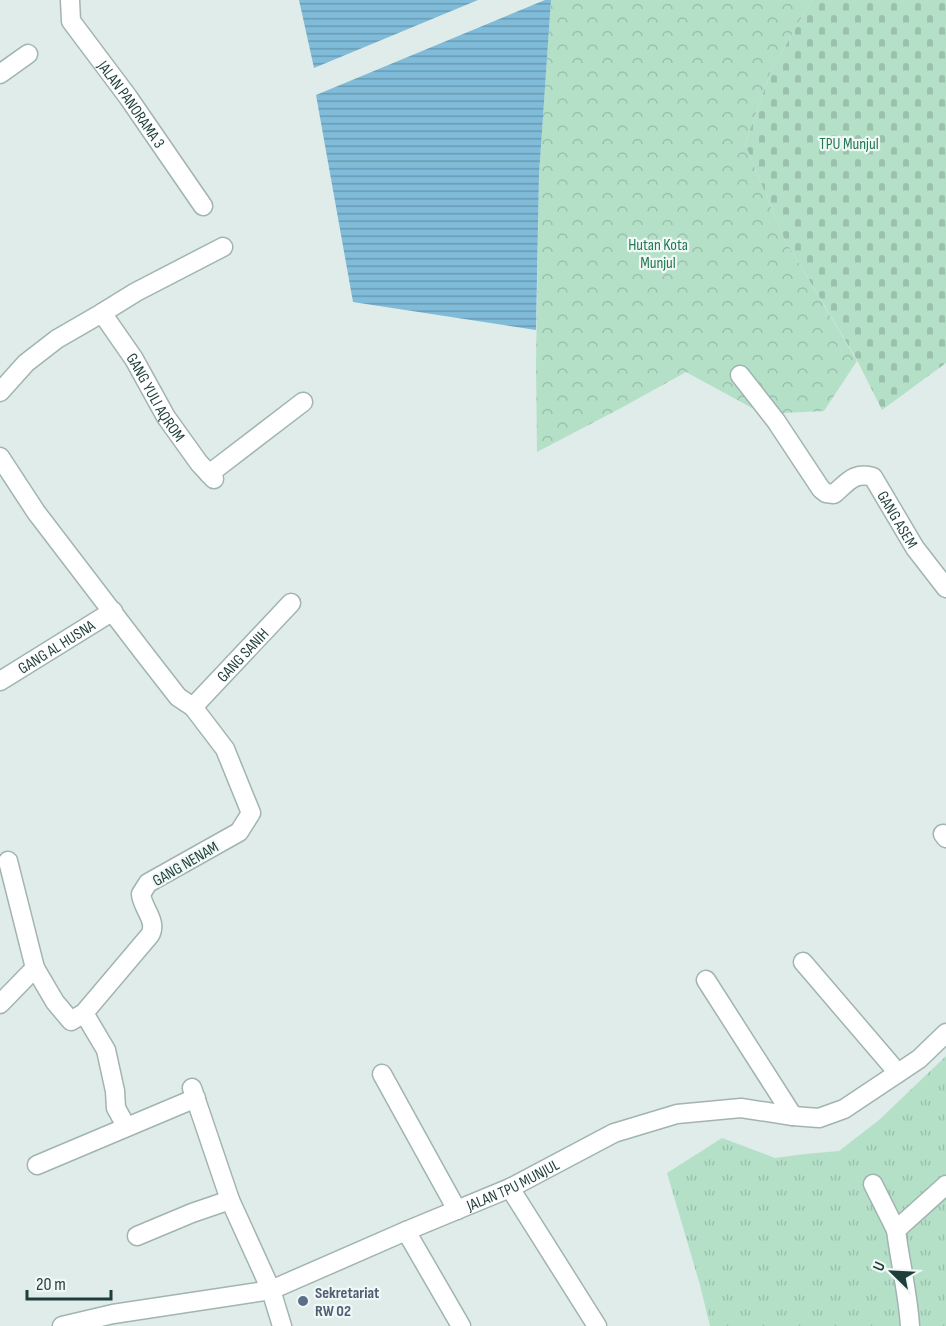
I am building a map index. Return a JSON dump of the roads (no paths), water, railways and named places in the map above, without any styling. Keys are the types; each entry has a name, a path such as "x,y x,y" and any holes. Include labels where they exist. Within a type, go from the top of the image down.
{"street":[{"name":"JALAN PANORAMA 3","path":"70,0 71,21 128,97 203,206"},
{"path":"0,74 28,54"},
{"path":"0,392 26,363 57,339 136,292 223,247"},
{"name":"GANG YULI AQROM","path":"102,313 134,359 166,417 211,476 303,402"},
{"name":"GANG ASEM","path":"740,375 776,421 821,489 826,493 834,495 855,476 864,474 873,477 915,548 946,588"},
{"name":"GANG NENAM","path":"0,457 36,512 178,697 193,707 225,749 251,813 239,832 148,883 141,894 141,900 153,930 84,1013"},
{"name":"GANG SANIH","path":"193,707 291,603"},
{"name":"GANG AL HUSNA","path":"0,681 113,611"},
{"path":"8,861 35,968 55,1002 71,1021 84,1013 106,1050 116,1091 116,1108 126,1126"},
{"path":"804,962 898,1073"},
{"path":"0,1004 35,968"},
{"path":"706,980 793,1116"},
{"name":"JALAN TPU MUNJUL","path":"62,1326 113,1314 271,1290 510,1188 614,1133 677,1114 741,1108 819,1118 844,1109 919,1059 946,1033"},
{"path":"382,1074 457,1210"},
{"path":"37,1165 194,1093 230,1200 271,1290 282,1326"},
{"path":"873,1184 896,1230 910,1326"},
{"path":"896,1230 946,1185"},
{"path":"510,1188 597,1326"},
{"path":"137,1236 230,1200"},
{"path":"406,1231 461,1326"}],"water":[{"path":"299,0 478,0 314,68"},
{"path":"545,0 551,0 539,175 536,330 353,302 316,95"}],"place":[{"name":"Sekretariat RW 02","path":"303,1301"}],"park label":[{"name":"TPU Munjul","path":"849,143"},
{"name":"Hutan Kota Munjul","path":"658,253"}]}
